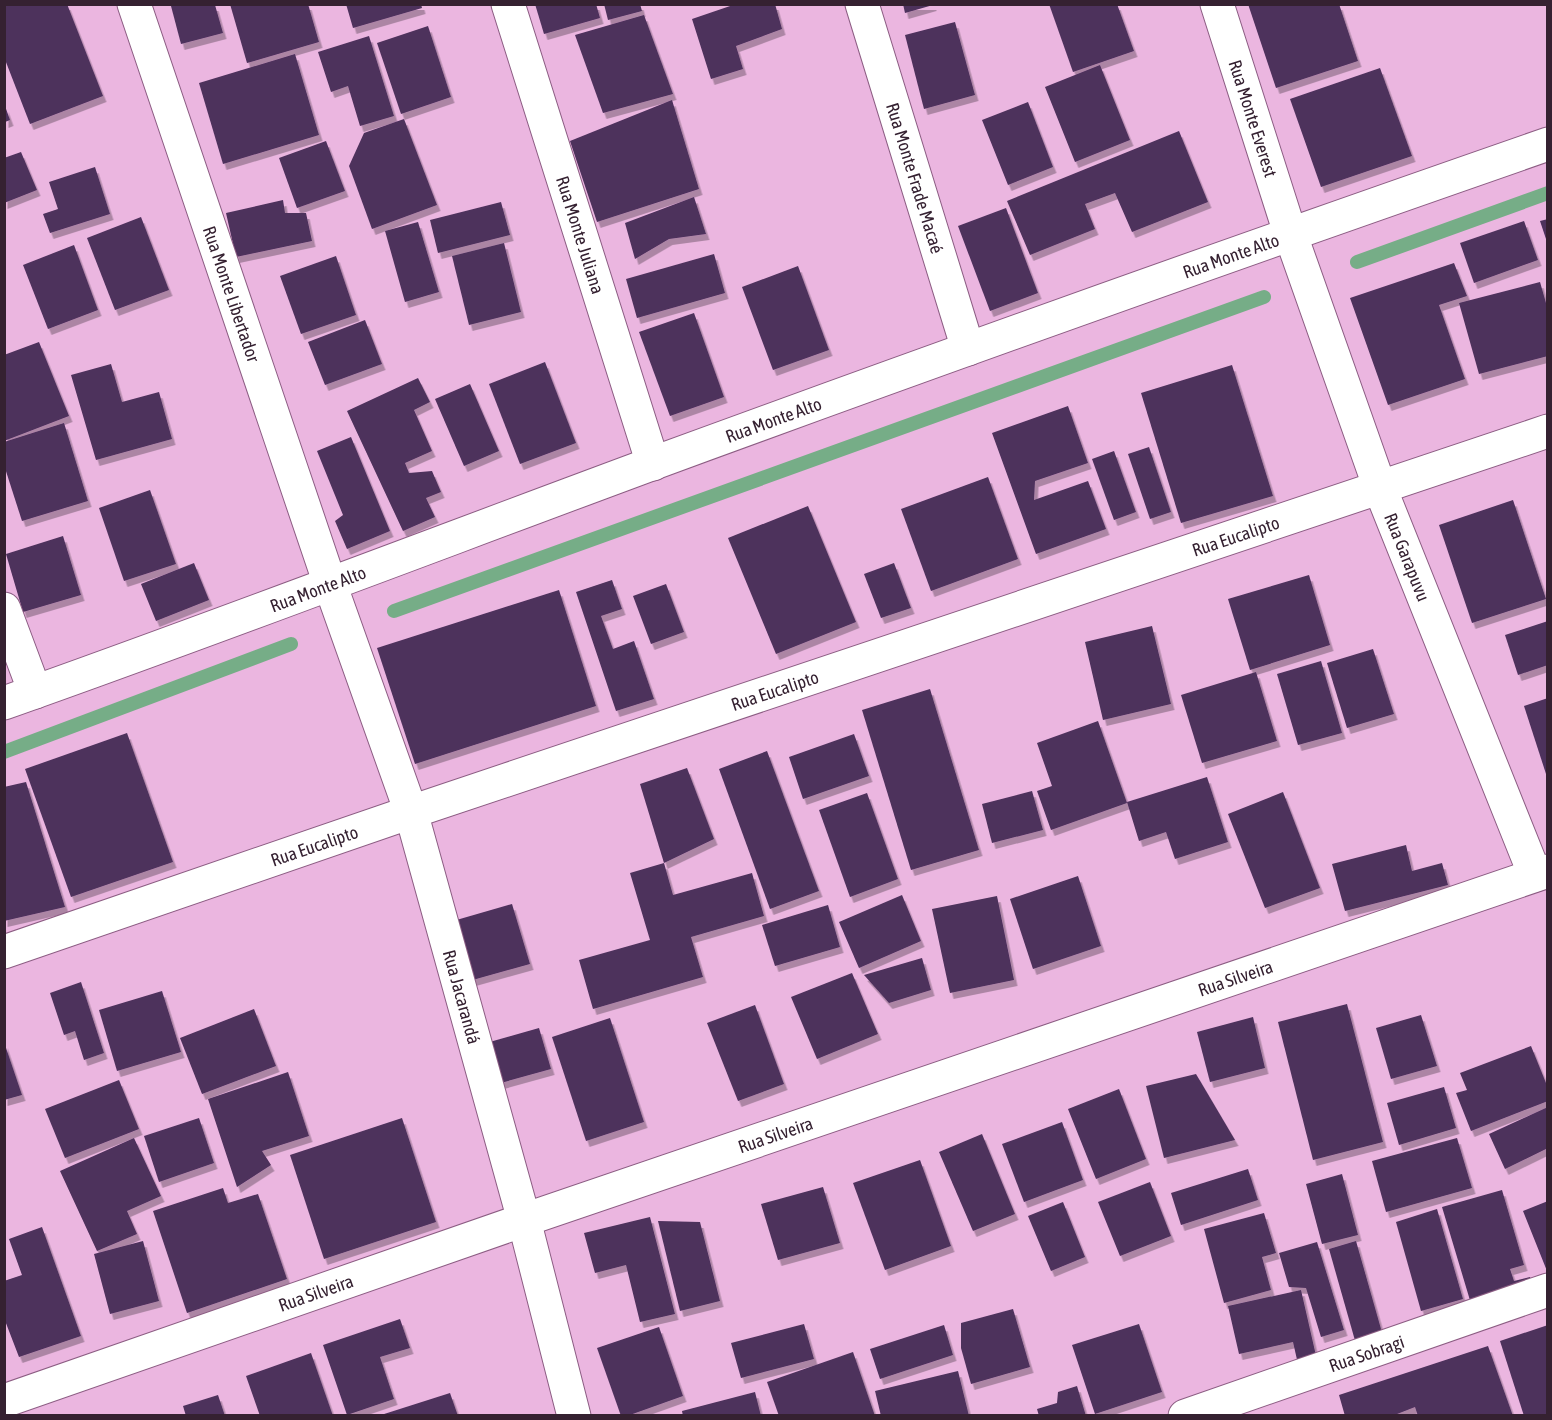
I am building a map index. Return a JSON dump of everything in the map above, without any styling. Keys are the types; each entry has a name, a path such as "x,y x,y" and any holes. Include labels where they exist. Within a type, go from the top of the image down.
{"street":[{"name":"Rua Monte Libertador","path":"134,4 330,584"},
{"name":"Rua Monte Juliana","path":"508,4 653,464"},
{"name":"Rua Monte Frade Macaé","path":"862,4 968,349"},
{"name":"Rua Monte Everest","path":"1217,4 1290,233"},
{"name":"Rua Monte Alto","path":"4,703 968,349 1290,233 1548,144"},
{"name":"Rua Garapuvu","path":"1290,233 1380,488 1541,873"},
{"name":"Rua Eucalipto","path":"4,952 411,812 1548,430"},
{"name":"Rua Jacarandá","path":"330,584 411,812 524,1220 574,1416"},
{"path":"4,609 35,692"},
{"name":"Rua Silveira","path":"4,1401 524,1220 1541,873"},
{"name":"Rua Sobragi","path":"1185,1416 1548,1290"}],"building":[{"path":"4,4 67,4 103,96 30,124 4,57"},
{"path":"230,4 308,4 319,42 247,63"},
{"path":"346,4 421,4 422,8 353,28"},
{"path":"535,4 596,4 600,18 544,34"},
{"path":"604,4 640,4 642,11 608,20"},
{"path":"736,4 775,4 782,29 736,46 743,69 711,79 692,19"},
{"path":"903,4 933,4 933,5 905,13"},
{"path":"1049,4 1117,4 1134,51 1073,72"},
{"path":"1248,4 1339,4 1358,61 1276,88"},
{"path":"215,5 223,33 181,44 171,6"},
{"path":"644,15 673,94 603,113 575,35"},
{"path":"955,22 975,95 924,109 905,35"},
{"path":"428,26 451,97 401,114 377,43"},
{"path":"369,36 394,116 360,126 348,86 331,92 318,52"},
{"path":"295,54 319,135 223,164 199,83"},
{"path":"1100,65 1130,140 1075,162 1045,87"},
{"path":"1380,68 1412,156 1321,187 1290,99"},
{"path":"672,100 699,189 597,222 570,141"},
{"path":"1028,102 1053,167 1008,185 982,120"},
{"path":"5,106 10,120 5,122"},
{"path":"404,119 437,205 372,229 349,166 364,133"},
{"path":"1179,131 1208,202 1132,232 1115,193 1085,204 1095,229 1030,255 1007,201"},
{"path":"326,141 345,191 297,208 279,158"},
{"path":"21,152 37,190 4,203 4,158"},
{"path":"95,167 110,214 50,233 43,214 58,209 49,182"},
{"path":"694,197 706,234 669,239 635,259 625,223"},
{"path":"283,200 285,213 306,213 312,241 236,257 226,213"},
{"path":"501,202 510,235 438,253 430,220"},
{"path":"1006,208 1038,293 990,311 958,226"},
{"path":"141,217 169,290 115,310 87,238"},
{"path":"1548,219 1548,242 1547,242 1540,221"},
{"path":"1524,221 1538,260 1474,283 1460,243"},
{"path":"418,222 439,292 405,302 385,231"},
{"path":"504,243 521,312 469,325 452,256"},
{"path":"74,245 98,310 48,329 23,265"},
{"path":"714,254 725,293 637,318 626,279"},
{"path":"336,256 356,315 301,334 280,276"},
{"path":"1454,263 1467,296 1439,305 1465,379 1388,405 1350,298"},
{"path":"798,266 829,350 773,370 742,287"},
{"path":"1540,282 1548,310 1548,356 1479,374 1459,303"},
{"path":"694,313 724,397 670,416 639,332"},
{"path":"365,320 382,364 325,385 308,342"},
{"path":"39,342 69,416 4,441 4,355"},
{"path":"545,362 576,443 520,464 489,384"},
{"path":"111,364 122,402 159,392 172,439 96,460 71,375"},
{"path":"1232,365 1273,496 1181,523 1141,393"},
{"path":"418,378 430,402 414,410 432,451 405,463 409,473 432,471 441,492 426,498 435,517 403,531 347,411"},
{"path":"470,384 499,451 464,466 435,399"},
{"path":"1068,406 1088,463 1035,481 1034,500 1088,481 1106,529 1036,554 992,433"},
{"path":"64,423 88,501 22,521 4,465 4,442"},
{"path":"351,437 390,531 347,549 335,521 343,515 317,451"},
{"path":"1149,447 1171,512 1150,519 1128,454"},
{"path":"1114,451 1136,512 1114,520 1092,459"},
{"path":"988,477 1018,559 931,591 901,509"},
{"path":"150,490 176,564 124,581 99,508"},
{"path":"1513,500 1546,599 1472,623 1439,525"},
{"path":"808,506 856,622 776,654 728,538"},
{"path":"63,536 81,595 23,612 6,554"},
{"path":"194,563 209,600 156,621 141,584"},
{"path":"894,563 911,608 881,618 864,574"},
{"path":"1309,575 1330,645 1250,670 1228,599"},
{"path":"612,580 622,609 601,616 613,649 634,641 654,699 616,711 576,592"},
{"path":"666,584 684,632 651,644 633,596"},
{"path":"559,590 596,706 415,764 377,648"},
{"path":"1548,621 1548,665 1518,675 1505,635"},
{"path":"1152,626 1171,704 1103,720 1085,642"},
{"path":"1373,649 1394,714 1347,728 1327,663"},
{"path":"1321,661 1342,733 1298,745 1277,674"},
{"path":"1256,672 1277,741 1202,763 1181,695"},
{"path":"930,689 979,850 911,870 862,710"},
{"path":"1548,698 1548,777 1547,777 1524,706"},
{"path":"1098,721 1127,803 1051,830 1037,791 1052,786 1037,743"},
{"path":"127,733 173,862 71,897 25,769"},
{"path":"854,734 869,776 803,799 789,757"},
{"path":"767,751 819,891 770,909 719,769"},
{"path":"687,768 714,839 664,863 640,784"},
{"path":"1207,777 1228,842 1175,859 1166,832 1139,841 1127,802"},
{"path":"26,782 65,907 4,921 4,787"},
{"path":"1032,791 1043,830 992,843 982,804"},
{"path":"1283,792 1320,888 1265,908 1228,814"},
{"path":"867,793 898,879 850,897 819,810"},
{"path":"1406,845 1412,871 1442,863 1448,885 1345,911 1332,864"},
{"path":"664,863 673,895 752,873 764,916 691,937 703,977 593,1009 579,960 650,940 630,873"},
{"path":"1078,876 1101,946 1033,969 1010,899"},
{"path":"902,895 921,941 859,968 839,922"},
{"path":"997,896 1014,980 950,993 932,909"},
{"path":"512,904 530,964 469,981 453,921"},
{"path":"828,905 840,947 775,966 762,925"},
{"path":"922,958 931,990 889,1003 864,975"},
{"path":"852,973 878,1034 817,1059 791,997"},
{"path":"81,982 104,1053 84,1060 75,1031 64,1035 50,993"},
{"path":"162,991 181,1052 117,1071 99,1010"},
{"path":"1347,1004 1383,1142 1313,1160 1278,1022"},
{"path":"755,1005 784,1084 738,1101 707,1023"},
{"path":"254,1009 276,1066 202,1094 180,1038"},
{"path":"1421,1015 1437,1066 1391,1079 1376,1028"},
{"path":"1253,1017 1265,1068 1210,1082 1197,1032"},
{"path":"610,1018 644,1122 586,1141 552,1037"},
{"path":"539,1028 551,1069 497,1084 486,1043"},
{"path":"4,1042 22,1095 4,1100"},
{"path":"1531,1046 1548,1088 1548,1101 1471,1131 1456,1093 1467,1090 1460,1073"},
{"path":"288,1072 309,1136 262,1151 271,1165 237,1187 208,1099"},
{"path":"1196,1074 1235,1140 1164,1158 1146,1086"},
{"path":"119,1080 139,1129 65,1158 45,1109"},
{"path":"1444,1087 1456,1128 1399,1145 1387,1103"},
{"path":"1119,1089 1146,1159 1096,1179 1068,1109"},
{"path":"1548,1107 1548,1148 1505,1169 1489,1134"},
{"path":"199,1118 214,1163 159,1182 144,1136"},
{"path":"402,1118 436,1222 324,1259 290,1155"},
{"path":"1062,1122 1083,1180 1024,1202 1002,1144"},
{"path":"982,1134 1015,1214 973,1231 939,1152"},
{"path":"134,1138 161,1196 127,1211 137,1234 97,1251 60,1171"},
{"path":"1457,1138 1472,1188 1386,1212 1372,1161"},
{"path":"920,1160 951,1246 885,1270 853,1183"},
{"path":"1248,1169 1258,1200 1181,1225 1171,1193"},
{"path":"1342,1174 1358,1235 1322,1244 1306,1184"},
{"path":"1150,1182 1171,1236 1120,1256 1098,1202"},
{"path":"823,1187 840,1243 778,1260 761,1204"},
{"path":"223,1188 228,1203 258,1194 287,1279 187,1313 153,1211"},
{"path":"1502,1190 1524,1265 1510,1269 1514,1281 1530,1277 1534,1289 1472,1307 1442,1207"},
{"path":"1548,1201 1548,1271 1547,1271 1523,1211"},
{"path":"1063,1202 1085,1257 1051,1271 1028,1216"},
{"path":"1437,1209 1463,1299 1421,1311 1396,1222"},
{"path":"1264,1213 1276,1253 1262,1257 1271,1290 1224,1303 1204,1229"},
{"path":"650,1217 675,1314 640,1322 626,1265 595,1273 584,1233"},
{"path":"658,1221 700,1222 720,1301 680,1311"},
{"path":"42,1227 81,1336 19,1357 4,1318 4,1281 22,1275 9,1239"},
{"path":"143,1241 159,1301 110,1314 94,1254"},
{"path":"1356,1241 1383,1336 1356,1344 1329,1249"},
{"path":"1317,1242 1344,1330 1321,1337 1306,1288 1289,1287 1279,1253"},
{"path":"1301,1290 1317,1360 1298,1364 1293,1342 1239,1354 1228,1306"},
{"path":"1013,1309 1030,1367 971,1384 961,1348 961,1323"},
{"path":"400,1319 410,1348 380,1357 394,1399 347,1415 323,1345"},
{"path":"804,1324 814,1359 741,1378 731,1343"},
{"path":"1139,1324 1162,1392 1095,1414 1072,1345"},
{"path":"944,1325 953,1355 880,1379 870,1349"},
{"path":"1548,1325 1548,1416 1524,1416 1500,1341"},
{"path":"659,1327 683,1396 627,1416 621,1416 597,1348"},
{"path":"1488,1346 1513,1416 1418,1416 1415,1407 1392,1416 1345,1416 1339,1395"},
{"path":"853,1352 875,1416 779,1416 767,1382"},
{"path":"311,1353 333,1416 260,1416 246,1376"},
{"path":"958,1371 969,1416 881,1416 875,1391"},
{"path":"1077,1386 1086,1416 1039,1416 1037,1409 1057,1403 1058,1392"},
{"path":"755,1392 761,1416 683,1416 682,1411"},
{"path":"450,1393 458,1416 381,1416 381,1415"},
{"path":"218,1395 225,1416 186,1416 183,1406"}],"waterway":[{"path":"1357,262 1548,193"},
{"path":"394,611 1264,297"},
{"path":"4,752 291,644"}]}
